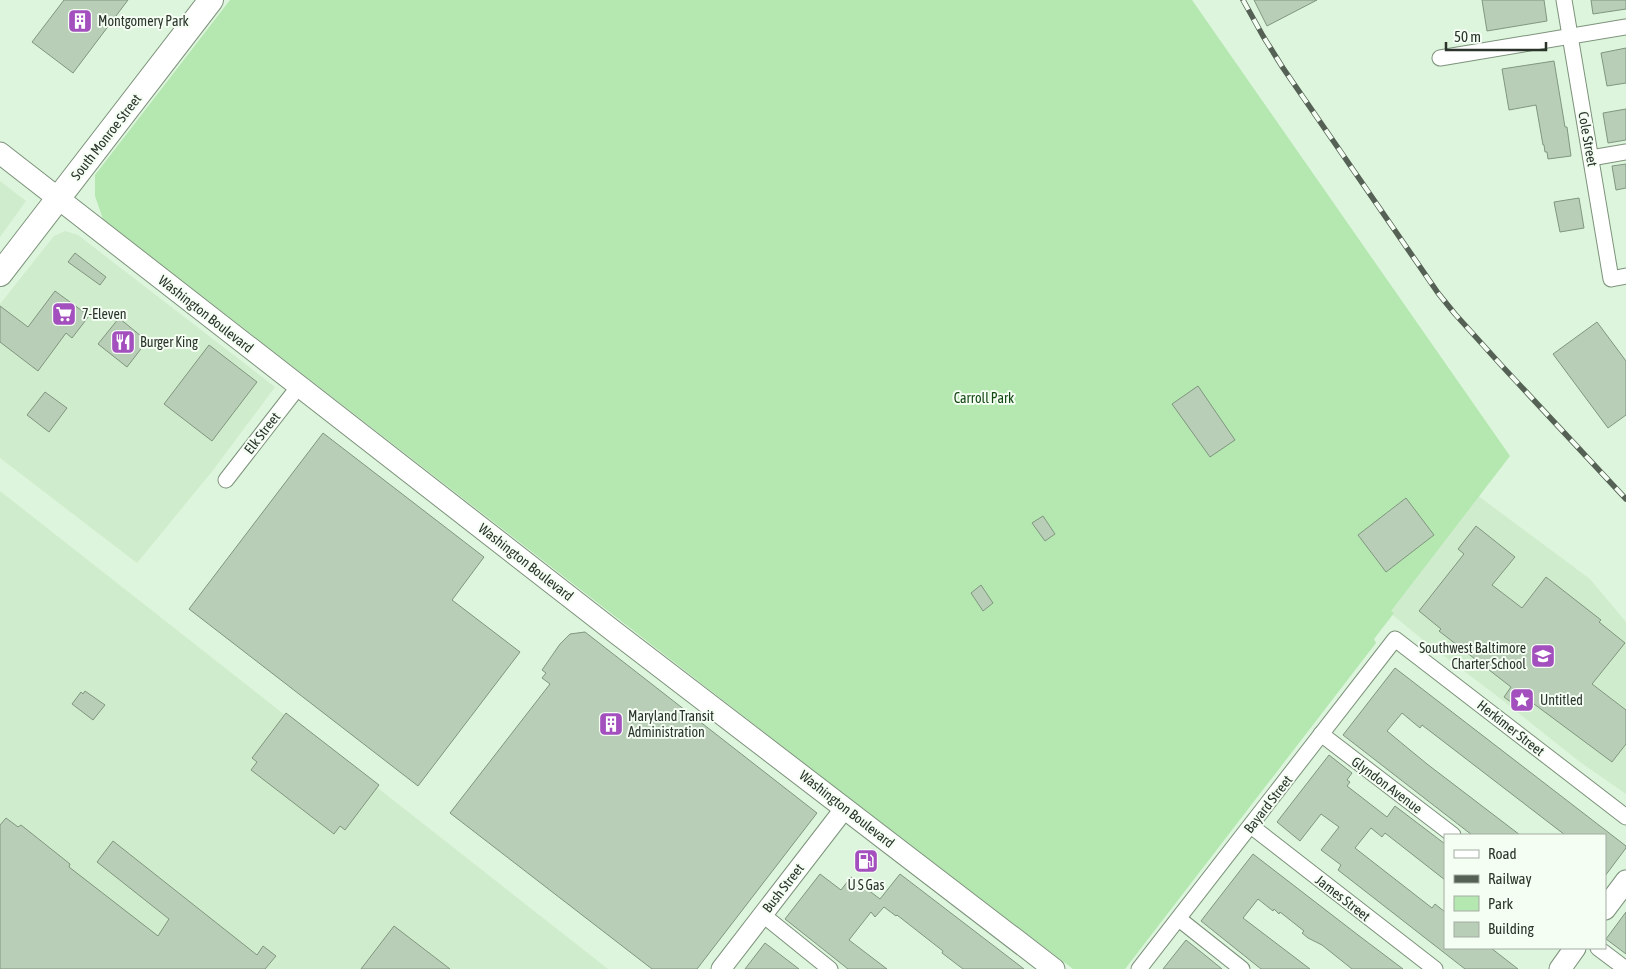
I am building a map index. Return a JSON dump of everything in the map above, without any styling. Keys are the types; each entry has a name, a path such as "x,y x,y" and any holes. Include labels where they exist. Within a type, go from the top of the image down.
{"main road":[{"name":"South Monroe Street","path":"0,274 211,0"},
{"name":"Washington Boulevard","path":"0,153 616,633 1054,969"},
{"path":"1606,908 1626,882"},
{"path":"1560,969 1574,949"}],"street":[{"name":"Cole Street","path":"1564,0 1591,158 1619,278"},
{"path":"1440,58 1626,27"},
{"path":"1591,158 1626,152"},
{"name":"Elk Street","path":"226,480 299,386"},
{"name":"Bayard Street","path":"1139,969 1395,639"},
{"name":"Herkimer Street","path":"1395,639 1626,817"},
{"name":"Glyndon Avenue","path":"1321,734 1452,834"},
{"name":"Bush Street","path":"721,969 845,808"},
{"name":"James Street","path":"1251,826 1435,969"},
{"path":"763,915 830,969"},
{"path":"1179,919 1242,969"},
{"path":"1599,949 1626,969"}],"shaded area":[{"path":"0,181 26,201 0,237"},
{"path":"65,231 78,235 275,387 214,469 137,563 0,458 0,304 54,236"},
{"path":"0,491 608,969 0,969"},
{"path":"1477,495 1590,579 1626,622 1626,794 1580,762 1389,612"}],"green space":[{"name":"Carroll Park","path":"230,0 1192,0 1510,456 1391,611 1394,613 1374,639 1376,643 1125,969 1073,969 822,777 103,219 95,196 95,175"}],"building":[{"name":"Montgomery Park","path":"64,0 128,0 73,73 32,42"},
{"path":"1254,0 1317,0 1267,26"},
{"path":"1482,0 1544,0 1547,21 1487,31"},
{"path":"1591,0 1626,0 1626,9 1593,14"},
{"path":"1626,48 1626,83 1607,86 1601,53"},
{"path":"1554,61 1571,156 1548,159 1543,145 1536,105 1509,110 1502,69"},
{"path":"1626,109 1626,140 1608,143 1603,113"},
{"path":"1626,164 1626,188 1616,190 1612,166"},
{"path":"1579,198 1584,228 1560,232 1554,202"},
{"name":"7-Eleven","path":"75,253 106,277 100,285 68,262"},
{"path":"55,291 89,316 72,338 66,333 38,371 0,342 0,306 28,327"},
{"name":"Burger King","path":"119,318 147,341 127,367 98,344"},
{"path":"1597,322 1626,361 1626,415 1608,428 1553,354"},
{"path":"209,345 257,382 212,441 164,404"},
{"path":"1198,386 1235,440 1210,457 1172,404"},
{"path":"45,392 67,408 49,432 27,415"},
{"path":"323,433 484,557 452,600 520,652 418,786 189,609"},
{"path":"1406,498 1434,535 1386,572 1358,535"},
{"path":"1043,516 1055,534 1045,541 1032,523"},
{"name":"Southwest Baltimore Charter School","path":"1476,526 1515,557 1492,585 1522,608 1546,577 1601,620 1599,622 1625,643 1592,684 1626,710 1626,744 1612,762 1530,701 1523,711 1504,697 1511,687 1439,631 1441,629 1419,611 1464,554 1458,549"},
{"path":"981,585 993,603 983,611 971,593"},
{"name":"Maryland Transit Administration","path":"585,632 817,813 697,969 652,969 450,813 550,684 542,678 546,673 542,670 560,644 570,634"},
{"path":"1395,668 1626,846 1626,848 1606,875 1606,834 1564,834 1422,725 1420,728 1402,713 1387,731 1519,834 1471,834 1343,735"},
{"path":"85,691 105,705 93,720 72,704 81,692 83,694"},
{"path":"286,713 379,785 345,830 340,826 334,834 251,770 257,762 252,758"},
{"path":"1329,755 1352,773 1347,780 1350,782 1347,786 1387,817 1395,806 1444,843 1444,879 1385,833 1382,837 1371,828 1355,848 1432,908 1435,904 1444,911 1444,949 1492,949 1518,969 1465,969 1338,870 1341,865 1321,850 1339,827 1321,814 1300,841 1277,822"},
{"path":"6,818 18,827 21,825 70,864 69,867 158,936 169,919 97,862 113,841 257,955 263,946 276,956 265,969 0,969 0,825"},
{"path":"1253,854 1403,969 1352,969 1322,945 1308,938 1302,933 1304,931 1280,912 1279,914 1274,909 1273,911 1258,899 1243,918 1310,969 1261,969 1201,921"},
{"path":"820,874 841,890 851,877 880,899 900,874 1024,969 963,969 942,953 943,951 884,907 875,917 871,912 849,940 887,969 848,969 785,919"},
{"path":"1626,912 1626,954 1606,939"},
{"path":"394,926 450,969 361,969"},
{"path":"1186,940 1211,960 1222,969 1163,969"},
{"path":"765,943 799,969 745,969"}],"railway":[{"path":"1243,0 1283,68 1438,293 1502,366 1626,499"}],"place":[{"name":"Montgomery Park","path":"80,21"},
{"name":"7-Eleven","path":"64,314"},
{"name":"Burger King","path":"123,342"},
{"name":"Southwest Baltimore Charter School","path":"1543,656"},
{"name":"Untitled","path":"1522,700"},
{"name":"Maryland Transit Administration","path":"611,724"},
{"name":"U S Gas","path":"866,861"}]}
